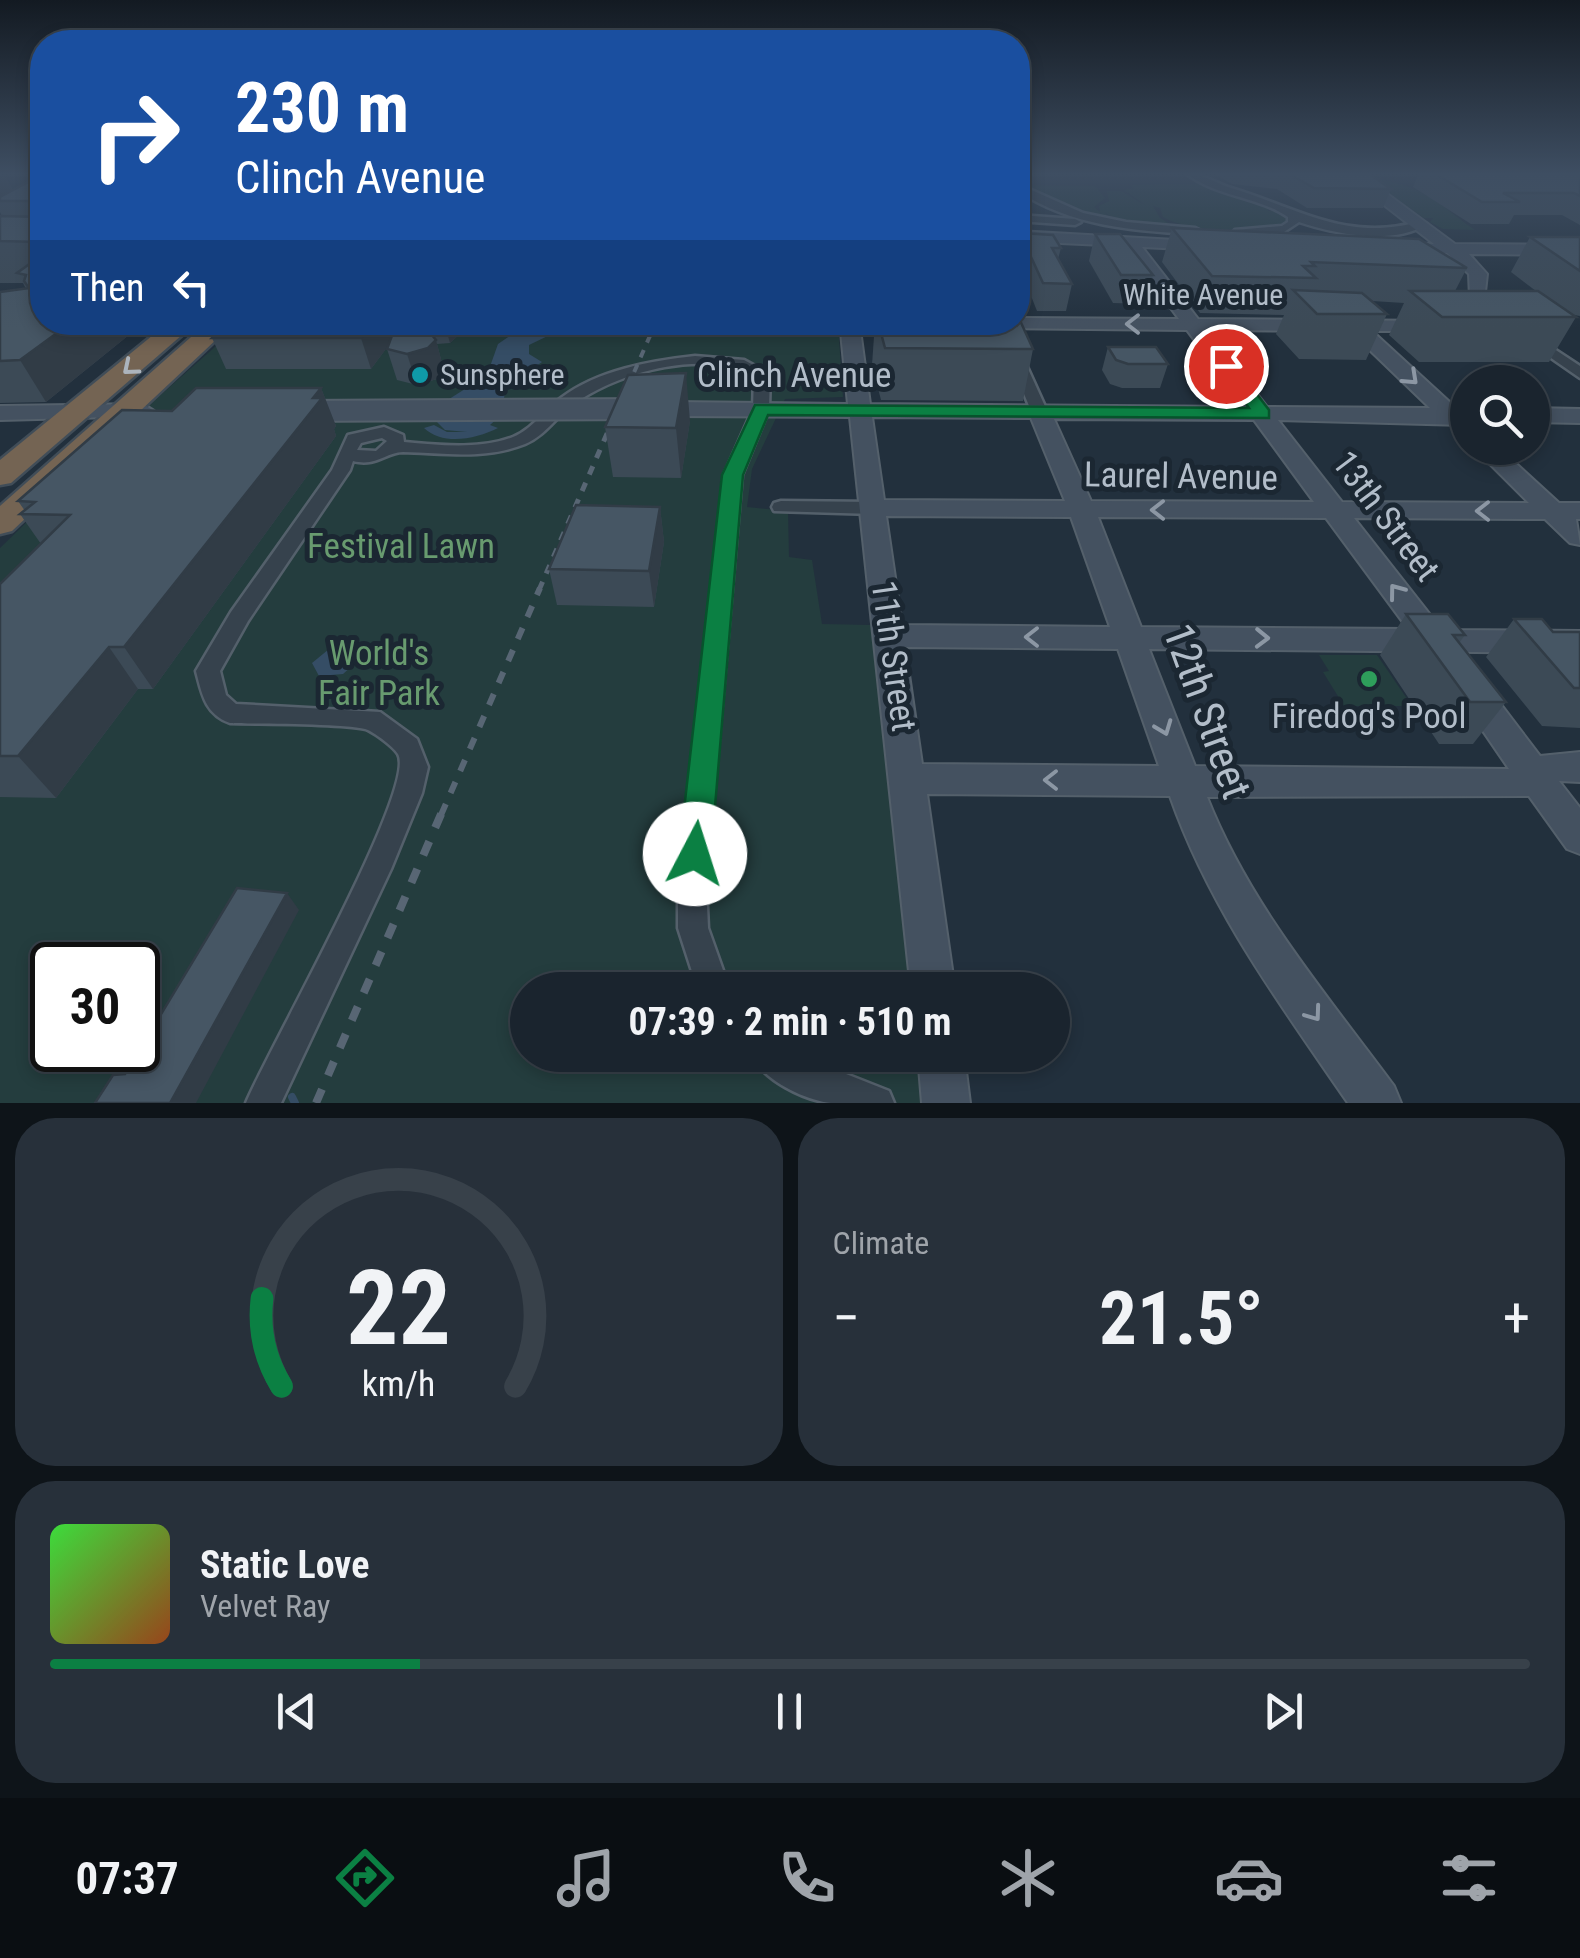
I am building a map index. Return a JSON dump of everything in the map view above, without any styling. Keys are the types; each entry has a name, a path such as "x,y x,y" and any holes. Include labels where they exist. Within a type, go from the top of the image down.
{"highway":[{"path":"0,476 169,335"},
{"path":"7,516 208,335"}],"street":[{"path":"1063,224 1130,234 1286,240"},
{"path":"1103,224 1130,234"},
{"path":"1286,240 1293,224"},
{"path":"1314,224 1322,228 1406,230 1420,224"},
{"path":"1422,224 1477,271 1478,297 1580,373"},
{"path":"1030,236 1214,231"},
{"path":"1230,232 1260,232 1286,240"},
{"name":"13th Street","path":"1130,234 1580,837"},
{"path":"1332,246 1580,250"},
{"name":"White Avenue","path":"1030,324 1447,324"},
{"path":"1483,324 1519,328 1548,325"},
{"path":"1355,325 1450,409"},
{"name":"11th Street","path":"852,335 932,972"},
{"name":"12th Street","path":"1007,335 1082,510 1211,857 1377,1103"},
{"path":"334,480 387,451 502,446 547,425 562,405 580,392 697,357 730,360 756,369 764,379 762,409 732,475 692,886 692,928 708,972"},
{"name":"Clinch Avenue","path":"268,411 762,409 1450,420"},
{"path":"0,413 164,411"},
{"path":"1550,415 1580,416"},
{"path":"263,1103 377,870 410,793 415,767 410,748 370,720 230,713 215,700 209,688 214,656 334,480 354,439 376,432 396,436 387,451"},
{"path":"1504,465 1580,536"},
{"name":"Laurel Avenue","path":"781,508 1580,511"},
{"path":"891,636 1580,642"},
{"path":"910,779 1520,784 1552,766 1580,767"},
{"path":"794,1072 877,1103"},
{"path":"943,1072 946,1103"}],"green space":[{"path":"1184,224 1281,224 1248,230"},
{"path":"1435,224 1467,224 1475,230 1443,229"},
{"name":"World's Fair Park","path":"228,335 839,335 843,397 785,399 752,469 747,507 788,511 789,557 812,560 822,624 871,625 875,636 915,972 510,972 510,1072 923,1072 922,1103 0,1103 0,548 129,423"},
{"path":"1319,655 1377,655 1412,706 1344,706 1323,672 1329,671"}],"water":[{"path":"511,335 550,335 529,345 529,354 542,362 506,387 501,415 490,425 498,428 450,439 424,428 434,425 447,432 467,432 445,430 435,420 446,401 487,375 498,344"},
{"path":"334,645 355,645 360,659 343,674 319,676 312,663"}],"building":[{"path":"0,224 30,224 30,242 0,241"},
{"path":"1172,228 1419,239 1467,268 1311,262 1315,266 1303,266 1316,278 1212,276"},
{"path":"1030,234 1053,235 1061,248 1052,248 1072,284 1043,283 1030,255"},
{"path":"1095,234 1120,234 1153,275 1121,275"},
{"path":"1530,237 1580,237 1580,271"},
{"path":"30,264 30,335 54,335 20,360 0,361 0,292 29,288 24,281 26,275 17,273"},
{"path":"1293,290 1362,293 1387,314 1317,314"},
{"path":"1410,291 1538,291 1576,317 1442,317"},
{"path":"215,335 363,335 361,338 212,338"},
{"path":"392,335 432,335 436,340 428,348 407,354 387,349"},
{"path":"882,335 1027,335 1033,349 885,348"},
{"path":"1108,347 1156,347 1168,364 1128,364 1116,360"},
{"path":"686,373 676,428 605,427 628,375"},
{"path":"196,388 321,388 313,398 322,398 124,647 109,647 18,756 0,756 0,584 70,515 20,514 35,502 18,501 122,410 172,411"},
{"path":"576,505 660,507 649,571 549,569"},
{"path":"1406,614 1448,614 1465,635 1453,635 1506,702 1470,702"},
{"path":"1514,619 1542,619 1553,632 1580,632 1580,688 1574,688"},
{"path":"237,888 287,893 170,1103 95,1103 113,1075 160,1072 160,1016"}],"waterway":[{"path":"292,1097 295,1103"}],"railway":[{"path":"615,416 650,335"},
{"path":"539,590 616,413"},
{"path":"441,815 540,588"},
{"path":"316,1103 442,812"}],"place":[{"name":"Sunsphere","path":"420,375"},
{"name":"Firedog's Pool","path":"1369,679"}],"route":[{"path":"695,854 732,475 762,409 1262,414 1226,366"}],"park label":[{"name":"Festival Lawn","path":"401,546"}]}
